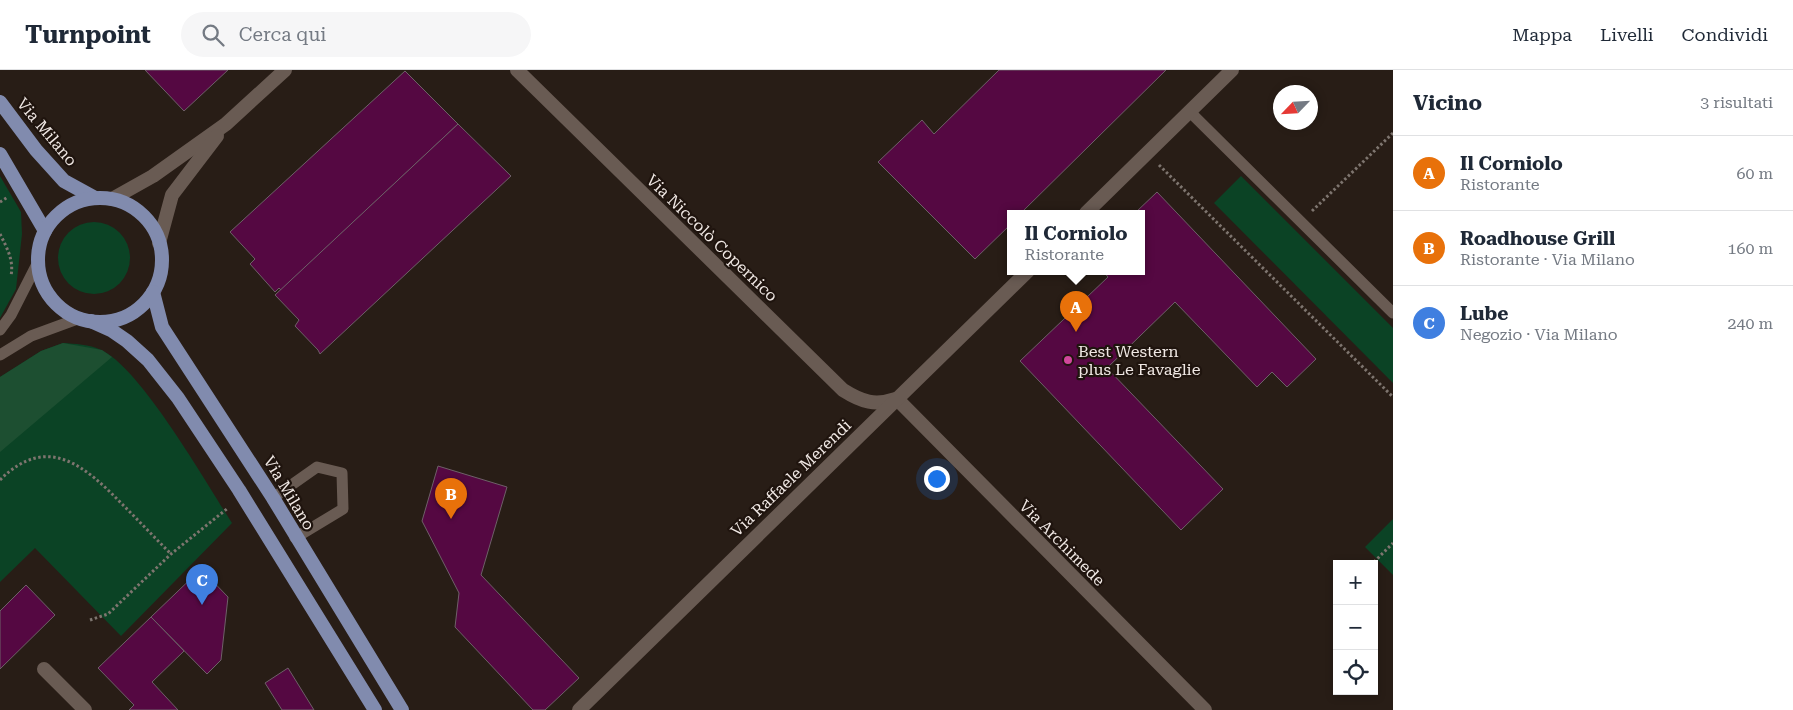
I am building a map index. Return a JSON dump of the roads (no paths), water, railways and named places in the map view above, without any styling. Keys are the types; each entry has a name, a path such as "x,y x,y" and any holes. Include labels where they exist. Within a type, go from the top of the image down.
{"main road":[{"name":"Via Milano","path":"0,102 36,150 64,181 95,198"},
{"path":"0,154 45,231"},
{"path":"86,320 109,321 126,316 141,306 153,292 159,276 162,260 159,243 153,227 142,214 128,204 112,199 95,198 74,203 57,214 45,231 38,252 38,262 42,281 50,297 64,310 86,320 111,330 128,341 148,360 178,398 239,490 375,710"},
{"name":"Via Milano","path":"153,292 162,327 273,498 295,538 402,710"}],"street":[{"path":"112,199 153,176 226,124 285,70"},
{"name":"Via Niccolò Copernico","path":"517,70 843,390 855,398 875,404 897,399"},
{"path":"1089,210 1232,70"},
{"path":"159,243 172,196 226,124"},
{"name":"Via Raffaele Merendi","path":"579,710 1024,275"},
{"name":"Via Archimede","path":"897,399 1205,710"},
{"path":"44,669 85,710"}],"lane":[{"path":"1190,112 1393,313"},
{"path":"0,330 11,315 38,262"},
{"path":"0,355 31,336 86,320"},
{"path":"273,498 317,467 342,473 343,509 295,538"}],"place":[{"name":"Il Corniolo","path":"1076,332"},
{"name":"Best Western plus Le Favaglie","path":"1068,360"},
{"name":"Roadhouse Grill","path":"451,519"},
{"name":"Lube","path":"202,605"}]}
